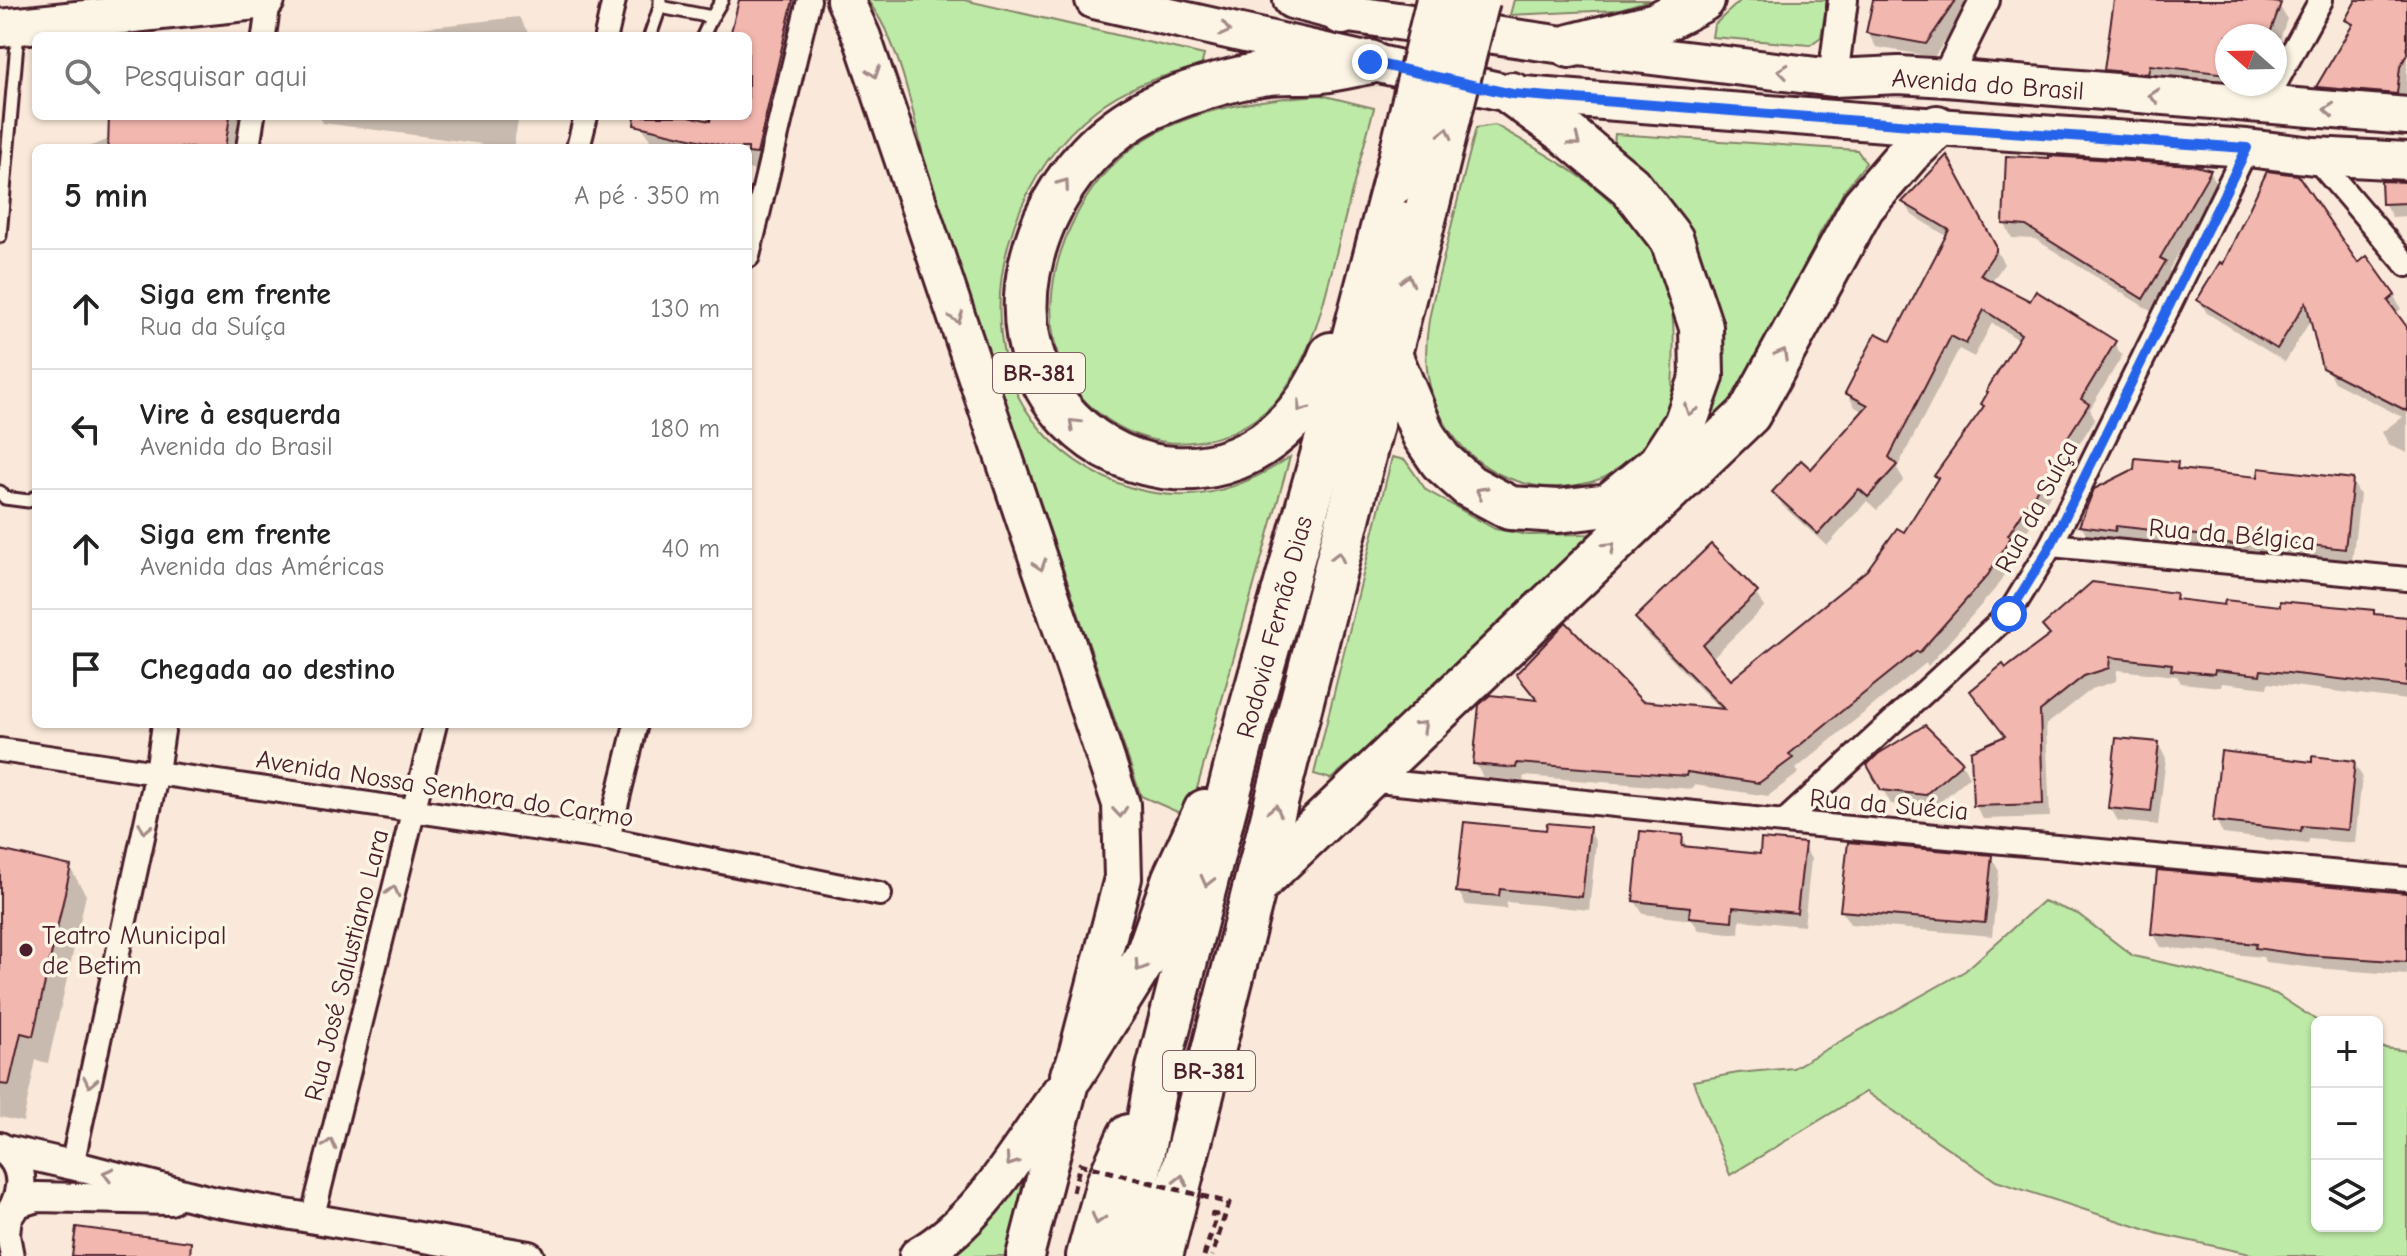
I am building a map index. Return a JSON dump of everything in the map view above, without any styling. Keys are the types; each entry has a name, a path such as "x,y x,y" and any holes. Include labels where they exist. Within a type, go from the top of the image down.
{"highway":[{"name":"Rodovia Fernão Dias","path":"1161,1256 1389,352 1403,200 1438,0"},
{"name":"Rodovia Fernão Dias","path":"1121,1256 1158,1069 1249,715 1403,200 1478,0"},
{"path":"1570,46 1656,24 1703,0"},
{"name":"BR-381","path":"1370,62 1321,71 1263,74 1206,87 1151,108 1113,130 1081,161 1055,197 1038,237 1028,281 1027,325 1033,359 1046,390 1066,418 1091,440 1121,457 1154,466 1188,468 1221,463 1253,450 1281,431 1304,406 1403,200"},
{"path":"1389,352 1424,436 1441,461 1469,486 1510,508 1558,511 1609,505 1659,464 1685,424 1702,376 1701,327 1672,240 1630,186 1566,133 1512,94"},
{"path":"1256,885 1749,414 1863,206 1908,154 1937,127"},
{"path":"1072,1075 1147,955 1174,878 1249,715"},
{"path":"1088,1256 1108,1183 1158,1069"}],"main road":[{"path":"9,28 268,0"},
{"path":"845,0 867,52 1121,804 1123,878 1025,1256"},
{"name":"Avenida do Brasil","path":"1094,0 1512,94 2407,161"},
{"name":"Avenida do Brasil","path":"1292,0 1570,46 1833,78 1899,75 1946,78 2407,116"},
{"path":"918,1256 957,1229 982,1203 1072,1075"}],"street":[{"path":"264,32 268,0"},
{"path":"607,32 614,0"},
{"path":"752,239 809,0"},
{"path":"1833,78 1843,0"},
{"path":"1946,78 1985,0"},
{"path":"2263,106 2321,0"},
{"path":"249,144 252,120"},
{"path":"579,144 585,120"},
{"name":"Rua da Suíça","path":"1784,822 2009,614 2051,545 2247,148"},
{"path":"2314,156 2407,265"},
{"name":"Rua da Bélgica","path":"2051,545 2407,579"},
{"path":"72,1165 157,772 163,728"},
{"name":"Rua José Salustiano Lara","path":"312,1219 434,728"},
{"path":"608,839 635,728"},
{"name":"Avenida Nossa Senhora do Carmo","path":"0,750 608,839 880,894"},
{"name":"Rua da Suécia","path":"1366,780 2407,879"},
{"path":"3,1149 211,1201 529,1256"},
{"path":"3,1149 19,1170 21,1183 9,1214 8,1235 12,1256"},
{"path":"9,1214 37,1197 211,1201"}],"lane":[{"path":"705,32 722,0"},
{"path":"651,32 660,4 712,17"},
{"path":"0,236 9,28"},
{"path":"0,492 5,498 32,499"}],"path":[{"path":"1073,1192 1080,1164 1229,1203 1212,1256"}],"green space":[{"path":"867,0 964,0 1204,55 1201,67 1159,77 1120,94 1096,110 1070,134 1047,162 1029,192 1005,258 1000,293 1000,329 1006,364 1016,392 1032,418 1075,461 1130,487 1159,494 1189,495 1242,483 1290,457 1189,817 1141,796 928,176 898,61 879,18"},
{"path":"1514,0 1650,0 1616,10 1510,15"},
{"path":"1741,0 1827,0 1821,37 1810,45 1712,37 1714,25"},
{"path":"1321,95 1374,108 1322,307 1311,341 1295,373 1277,399 1258,417 1212,439 1168,442 1137,435 1118,426 1084,400 1063,368 1053,331 1052,292 1061,253 1076,215 1099,181 1126,153 1169,126 1219,109"},
{"path":"1495,125 1573,172 1620,210 1655,258 1670,297 1674,350 1672,389 1657,429 1637,458 1606,477 1573,486 1540,486 1509,478 1481,463 1457,440 1439,411 1428,377 1426,345 1430,314 1476,128"},
{"path":"1615,134 1857,150 1866,163 1846,188 1819,235 1778,334 1733,410 1617,531 1331,779 1314,774 1392,457 1405,460 1426,490 1495,529 1528,535 1589,534 1628,512 1707,425 1722,353 1715,305 1703,265 1674,209 1614,144"},
{"path":"2043,901 2078,914 2133,956 2197,970 2276,994 2311,1017 2311,1232 2383,1232 2383,1048 2407,1051 2407,1256 2259,1256 2159,1234 1996,1181 1866,1092 1730,1175 1693,1081 1793,1068 1965,971"},
{"path":"1028,1162 1006,1256 942,1256"}],"building":[{"path":"739,0 793,0 757,154 752,153 752,144 716,144 634,125 635,120 752,120 752,32 731,32"},
{"path":"1873,0 1956,0 1926,44 1866,33"},
{"path":"2114,0 2255,0 2281,3 2273,24 2215,24 2215,73 2150,65 2148,74 2104,70"},
{"path":"2356,0 2407,0 2407,54 2400,67 2397,94 2316,87 2353,24 2345,20"},
{"path":"109,120 229,120 226,144 108,144"},
{"path":"1947,155 1996,246 1996,251 1980,275 2030,301 2036,291 2116,341 2081,399 2089,404 2008,535 2011,537 1988,575 1919,653 1917,651 1789,754 1793,758 1759,783 1687,772 1686,776 1517,763 1516,768 1473,764 1479,705 1490,695 1537,700 1516,674 1566,622 1642,701 1724,709 1635,618 1711,544 1758,592 1703,645 1731,680 1867,570 1897,528 1904,532 1938,478 1934,476 1984,406 1981,404 1986,391 2021,334 1984,310 1966,344 1951,336 1889,457 1897,465 1868,497 1859,489 1818,534 1772,492 1801,460 1811,469 1868,405 1845,393 1876,333 1891,341 1949,230 1902,202"},
{"path":"2006,156 2192,165 2211,170 2160,258 2166,261 2143,299 2026,226 2003,224"},
{"path":"2267,171 2298,175 2358,263 2367,256 2395,295 2388,301 2407,327 2407,411 2322,368 2306,302 2277,349 2197,300 2220,262 2223,264"},
{"path":"2381,181 2407,182 2407,203 2382,204"},
{"path":"2135,458 2178,462 2177,469 2258,477 2259,468 2353,479 2345,549 2248,538 2247,546 2204,542 2205,536 2116,526 2115,531 2079,526 2094,489 2134,469"},
{"path":"2092,582 2176,593 2175,599 2224,605 2225,600 2280,606 2280,601 2374,610 2374,614 2407,617 2407,687 2261,670 2260,675 2215,670 2214,674 2171,670 2172,664 2110,657 2109,668 2084,676 2040,711 2043,804 1973,806 1971,751 2005,736 1970,691 2003,664 2006,668 2050,635 2042,626"},
{"path":"1925,725 1963,762 1925,795 1881,790 1867,765 1878,754"},
{"path":"2116,738 2159,742 2151,812 2108,808"},
{"path":"2221,751 2312,762 2312,756 2355,761 2348,830 2302,826 2301,831 2213,821"},
{"path":"1464,822 1546,830 1547,823 1590,827 1582,897 1500,889 1499,896 1456,892"},
{"path":"1640,831 1683,835 1682,846 1760,854 1761,839 1805,843 1797,913 1733,907 1732,921 1689,917 1690,907 1633,901"},
{"path":"1848,842 1992,855 1985,923 1840,911"},
{"name":"Teatro Municipal de Betim","path":"0,850 71,866 33,1036 21,1033 9,1085 0,1084"},
{"path":"2157,870 2407,893 2407,962 2306,955 2255,948 2256,944 2151,934"},
{"path":"76,1227 191,1242 190,1256 72,1256"}],"place":[{"name":"Teatro Municipal de Betim","path":"26,950"}],"route":[{"path":"1370,62 1512,94 2247,148 2051,545 2009,614"}]}
